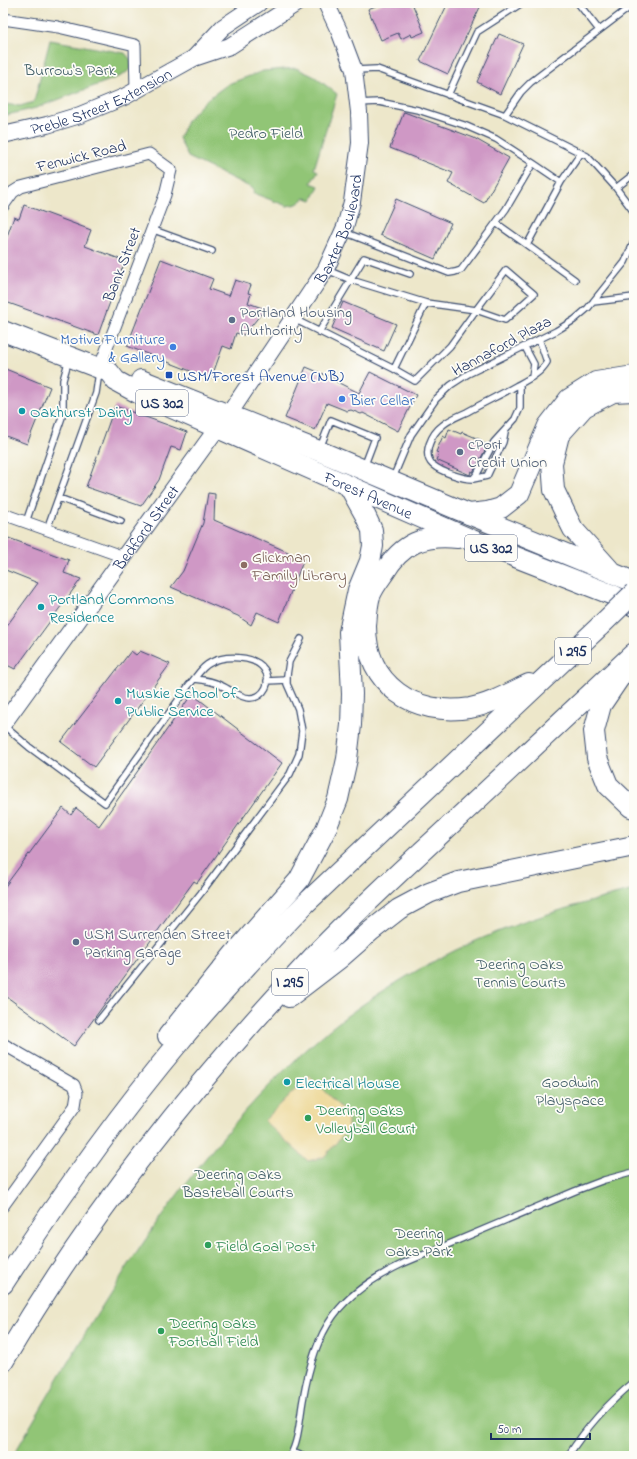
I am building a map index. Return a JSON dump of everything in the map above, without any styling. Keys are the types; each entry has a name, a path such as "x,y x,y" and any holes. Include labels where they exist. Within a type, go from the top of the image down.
{"highway":[{"name":"Forest Avenue","path":"3,331 104,370 116,381 138,393 319,451 634,582"},
{"path":"468,514 487,512 501,508 519,494 548,426 569,399 596,382 634,376"},
{"path":"612,572 574,528 567,517 554,490 552,463 559,435 584,407 613,392 634,391"},
{"name":"Forest Avenue","path":"224,421 349,486 472,540 613,595 634,606"},
{"path":"118,1120 122,1092 234,954 299,880 326,829 338,799 347,759 351,725 352,694 349,632 358,590 370,561 373,546 372,530 349,486"},
{"path":"472,540 440,536 418,540 400,552 388,567 370,598 367,614 366,635 368,647 381,676 394,690 407,700 422,706 438,709 454,709 470,708 491,701 547,676"},
{"name":"I 295","path":"3,1284 52,1209 118,1120 181,1040 305,904 634,594"},
{"name":"I 295","path":"3,1362 67,1260 111,1197 157,1136 236,1040 312,958 377,894 634,653"},
{"path":"634,657 601,705 594,731 597,758 608,785 631,807 634,808"},
{"path":"236,1040 399,909 428,893 458,882 634,846"}],"street":[{"name":"Preble Street Extension","path":"194,58 223,27 259,3"},
{"name":"Preble Street Extension","path":"3,135 47,125 80,115 136,91 194,58 230,46 297,3"},
{"name":"Baxter Boulevard","path":"224,421 294,319 326,269 343,232 352,202 360,143 358,103 354,70 340,33 326,3"},
{"path":"3,19 58,27 135,45 136,91"},
{"name":"Fenwick Road","path":"3,206 13,192 21,187 149,154 171,170"},
{"name":"Bank Street","path":"104,370 151,229 165,195 171,170"},
{"name":"Bedford Street","path":"3,724 224,421"},
{"path":"3,514 124,557"},
{"path":"3,1044 74,1085 77,1094 75,1106 3,1206"}],"lane":[{"path":"448,95 478,32 522,3"},
{"path":"578,3 599,30"},
{"path":"505,115 520,92 531,82 634,4"},
{"path":"354,70 378,69 505,115 587,156 616,188 634,212"},
{"path":"358,103 379,102 418,110 464,124 496,139 561,182"},
{"path":"527,245 561,182 581,153"},
{"path":"343,232 448,273 461,270 506,209 534,163"},
{"path":"616,188 634,174"},
{"path":"496,223 575,280"},
{"path":"151,229 212,251"},
{"name":"Hannaford Plaza","path":"391,481 412,435 436,399 451,385 468,374 525,347 574,320 588,308 625,262 634,242"},
{"path":"320,332 364,258 410,274"},
{"path":"294,319 415,381 450,346 476,310 506,270 534,294 505,320 476,310 426,303 351,280 326,269"},
{"path":"593,302 634,297"},
{"path":"394,369 426,303"},
{"path":"505,432 503,442 487,476 473,480 465,479 436,468 431,463 428,456 428,448 434,434 442,426 520,384 544,368 547,362 539,339"},
{"path":"525,347 534,364 532,377"},
{"path":"26,522 62,418 63,380 70,357"},
{"path":"47,529 104,370"},
{"path":"473,480 494,442 505,432 515,419 520,408 520,384"},
{"path":"319,451 332,420 375,438 363,469"},
{"path":"59,498 121,521"},
{"path":"99,1020 196,898 290,774 299,754 302,731 298,709 287,684 287,675 289,662 301,639"},
{"path":"3,724 29,747 105,803 202,668 222,658 236,657 258,664 265,670 267,681 265,691 259,696 251,698 244,697 208,680 195,679"},
{"path":"267,681 287,680"},
{"path":"302,1456 292,1454 312,1357 320,1339 335,1313 358,1290 377,1276 411,1260 574,1191 604,1180 634,1172"},
{"path":"568,1456 594,1420 608,1405 634,1382"}],"green space":[{"name":"Burrow's Park","path":"50,40 125,53 131,60 131,69 121,76 36,108 3,116 3,104 20,106 34,102"},
{"name":"Pedro Field","path":"296,68 315,77 337,94 314,169 318,171 311,183 319,186 312,200 305,198 297,204 287,206 253,193 254,189 188,157 179,138 188,119 205,101 228,84 263,71"},
{"name":"Deering Oaks Park","path":"634,890 634,1456 13,1456 116,1284 153,1229 193,1175 235,1123 280,1074 344,1018 391,986 423,967 477,940 499,931 589,902"}],"sand":[{"name":"Deering Oaks Volleyball Court","path":"309,1076 348,1115 348,1129 324,1157 308,1161 264,1121"}],"building":[{"path":"383,3 412,3 424,32 412,37 411,34 401,39 398,33 381,40 368,9"},
{"path":"448,3 482,3 448,74 420,61"},
{"path":"499,34 523,44 500,94 477,82"},
{"path":"404,112 474,138 509,158 484,203 448,183 453,173 390,148"},
{"path":"396,199 451,223 435,259 380,235"},
{"path":"24,205 91,230 85,246 125,261 98,335 3,301 3,247 14,217 19,219"},
{"path":"161,259 213,279 209,289 229,296 235,280 251,285 248,293 251,294 248,303 265,309 244,335 236,333 231,349 223,346 211,379 127,346"},
{"path":"343,302 396,324 384,351 332,328"},
{"path":"306,367 335,379 335,381 359,393 370,372 416,395 398,431 363,413 361,414 351,410 347,411 327,403 315,430 285,418"},
{"name":"Oakhurst Dairy","path":"3,368 50,387 27,444 3,435"},
{"path":"115,406 187,432 181,450 171,447 159,480 141,506 86,487"},
{"name":"cPort Credit Union","path":"449,429 461,434 462,432 481,440 480,442 488,445 473,472 471,471 470,475 436,460 439,453 436,452 443,436 446,438"},
{"name":"Glickman Family Library","path":"208,493 215,494 214,520 304,559 279,622 257,612 251,625 238,616 171,587 183,571 203,523"},
{"name":"Portland Commons Residence","path":"3,536 69,560 64,573 81,579 15,669 3,663 3,631 38,583 3,569"},
{"name":"Muskie School of Public Service","path":"131,651 136,655 140,651 170,664 94,767 61,742"},
{"path":"192,694 282,763 197,883 194,881 74,1046 3,994 3,889 63,808 71,815 76,808 99,826"}],"place":[{"name":"Portland Housing Authority","path":"232,320"},
{"name":"Motive Furniture & Gallery","path":"173,347"},
{"name":"USM/Forest Avenue (NB)","path":"169,375"},
{"name":"Bier Cellar","path":"342,399"},
{"name":"Oakhurst Dairy","path":"22,411"},
{"name":"cPort Credit Union","path":"460,452"},
{"name":"Glickman Family Library","path":"244,565"},
{"name":"Portland Commons Residence","path":"41,607"},
{"name":"Muskie School of Public Service","path":"118,701"},
{"name":"USM Surrenden Street Parking Garage","path":"76,942"},
{"name":"Electrical House","path":"287,1082"},
{"name":"Deering Oaks Volleyball Court","path":"308,1118"},
{"name":"Field Goal Post","path":"208,1245"},
{"name":"Deering Oaks Football Field","path":"161,1331"}],"park label":[{"name":"Deering Oaks Tennis Courts","path":"520,972"},
{"name":"Goodwin Playspace","path":"570,1090"},
{"name":"Deering Oaks Basteball Courts","path":"238,1182"}]}
